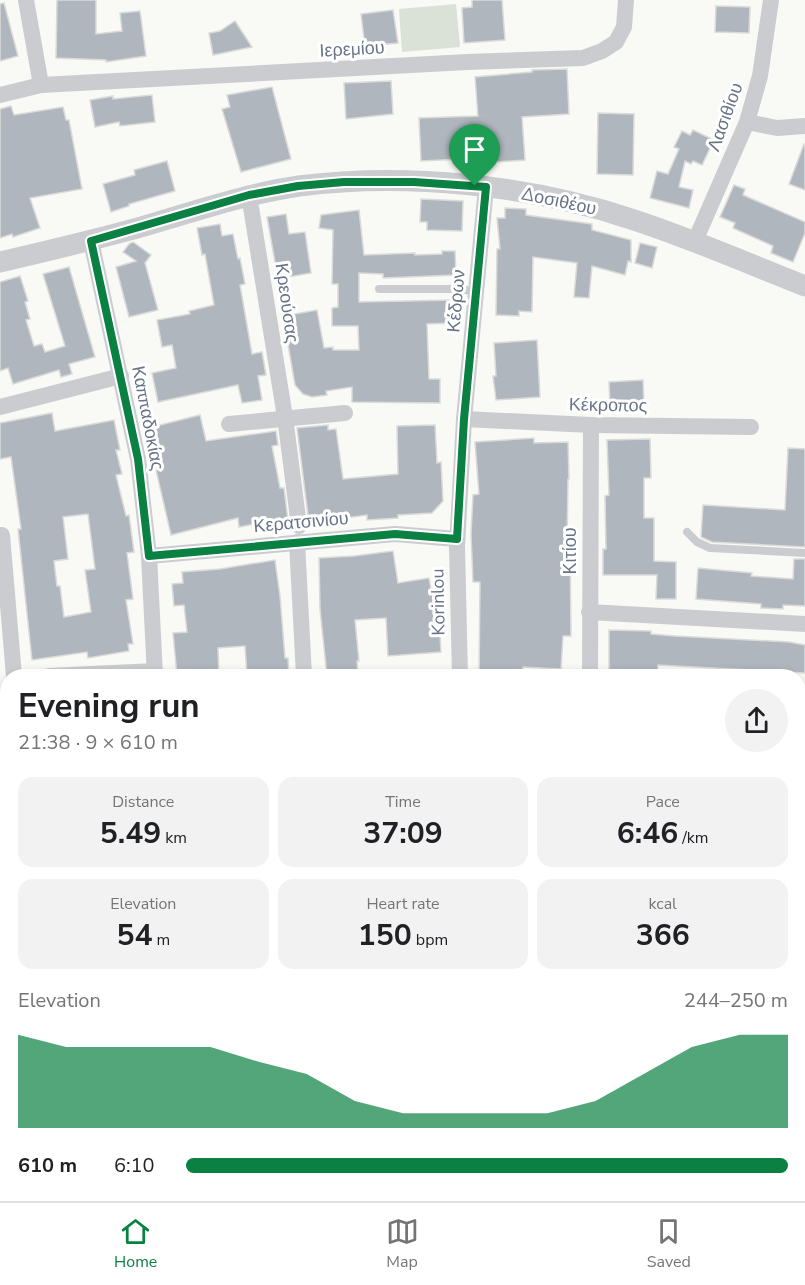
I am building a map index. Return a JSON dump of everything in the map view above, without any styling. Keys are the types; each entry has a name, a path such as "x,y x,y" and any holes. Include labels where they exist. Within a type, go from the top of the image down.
{"street":[{"path":"26,0 41,86"},
{"name":"Ιερεμίου","path":"0,95 41,86 467,62 583,58 602,51 616,42 624,27 626,0"},
{"name":"Λασιθίου","path":"695,241 747,123 760,76 771,0"},
{"path":"747,123 777,128 805,126"},
{"name":"Δοσιθέου","path":"0,262 91,241 249,195 298,186 344,182 414,182 486,187 591,207 695,241 805,286"},
{"name":"Κέδρων","path":"464,419 486,187"},
{"name":"Κρεούσας","path":"249,195 285,417 298,534 304,669"},
{"name":"Καππαδοκίας","path":"91,241 138,459 149,556 155,669"},
{"path":"0,406 121,376"},
{"path":"229,424 345,413"},
{"name":"Κέκροπος","path":"464,419 591,425 751,427"},
{"name":"Korinlou","path":"460,669 457,539 464,419"},
{"name":"Κιτίου","path":"590,669 591,425"},
{"name":"Κερατσινίου","path":"149,556 298,534 395,534 457,539"},
{"path":"2,535 13,669"},
{"path":"589,612 805,624"}],"lane":[{"path":"379,289 460,289 477,292"},
{"path":"687,532 698,543 710,548 805,553"}],"shaded area":[{"path":"456,4 460,47 402,52 399,9"}],"building":[{"path":"57,0 96,0 96,34 122,31 120,13 140,11 146,56 106,62 106,60 56,58"},
{"path":"472,0 502,0 505,40 464,43 462,8 472,7"},
{"path":"4,3 18,56 0,61 0,4"},
{"path":"716,6 750,7 749,33 715,32"},
{"path":"393,10 398,43 378,45 379,53 366,55 361,14"},
{"path":"235,21 252,47 213,55 209,33 220,31"},
{"path":"567,69 569,114 522,117 525,160 482,163 482,158 421,161 419,118 478,116 475,77 532,72 532,70"},
{"path":"391,81 393,114 346,119 344,83"},
{"path":"272,87 291,159 241,172 222,109 230,107 227,95"},
{"path":"152,95 155,122 120,126 119,122 95,127 90,100 113,96 113,99"},
{"path":"11,106 14,115 63,107 66,120 69,120 82,189 30,198 40,228 13,237 12,234 0,238 0,109"},
{"path":"598,113 634,114 633,175 597,174"},
{"path":"693,130 714,140 702,165 693,161 691,164 685,161 679,187 693,190 689,208 650,198 657,171 668,174 679,149 674,147 682,131 690,135"},
{"path":"805,144 805,190 789,184"},
{"path":"167,161 175,191 129,204 129,206 111,212 103,184 135,175 134,170"},
{"path":"734,185 745,189 743,195 805,222 805,233 793,262 771,253 773,246 733,228 735,223 720,217"},
{"path":"421,199 463,201 462,231 427,230 427,222 420,222"},
{"path":"505,208 526,209 526,215 592,224 592,230 631,240 631,262 628,261 625,275 592,266 589,298 574,297 577,263 533,257 532,312 519,311 519,316 496,315 497,249 500,249 497,218 505,218"},
{"path":"359,210 364,255 442,254 442,251 455,251 456,275 383,278 383,274 359,273 359,302 453,300 453,323 427,324 429,379 440,379 440,403 352,402 352,387 326,391 327,395 312,397 303,394 295,385 283,316 317,310 324,348 359,350 358,326 332,326 332,308 338,307 338,284 332,284 333,230 319,228 321,215"},
{"path":"286,214 289,234 305,232 311,273 278,279 267,217"},
{"path":"220,224 222,236 233,234 238,259 240,258 245,284 240,285 252,354 262,352 266,375 258,376 262,400 242,403 238,385 158,402 152,373 176,368 172,345 162,347 157,320 190,314 189,311 214,305 205,254 202,255 197,228"},
{"path":"133,242 151,255 145,263 158,310 129,317 116,267 136,261 123,252"},
{"path":"640,243 657,247 652,268 635,263"},
{"path":"69,267 95,357 69,364 72,374 61,377 59,370 13,384 8,368 0,371 0,282 20,276 28,301 25,302 30,319 26,320 34,346 42,344 45,352 65,346 43,274"},
{"path":"537,340 540,397 496,400 493,376 496,376 494,343"},
{"path":"643,380 644,404 610,405 609,382"},
{"path":"52,413 55,431 114,420 120,450 116,450 122,474 116,475 126,516 129,515 134,552 127,553 133,599 126,600 133,644 128,644 129,651 88,658 87,652 32,660 18,529 21,529 11,457 0,459 0,423","holes":["88,514 95,569 85,570 91,612 64,617 54,561 68,559 63,517"]},
{"path":"200,415 206,441 276,431 278,445 272,446 280,488 284,488 288,521 265,524 265,522 239,527 238,518 171,535 153,457 159,456 152,427"},
{"path":"328,425 328,430 336,429 343,479 398,474 397,426 435,425 437,463 441,462 443,501 432,513 367,520 367,515 309,523 297,428"},
{"path":"534,438 534,443 568,442 567,546 570,546 571,636 563,636 561,669 523,667 523,669 479,669 480,582 473,582 471,534 473,495 479,494 475,442"},
{"path":"650,439 651,478 644,478 644,518 654,518 654,561 676,562 676,599 656,599 657,575 603,575 603,549 606,549 605,496 609,495 607,440"},
{"path":"788,448 805,449 805,547 712,542 701,537 703,505 785,510"},
{"path":"393,551 398,583 429,578 431,589 437,588 441,652 388,656 386,618 355,620 359,661 357,661 358,669 326,669 320,609 319,558"},
{"path":"794,559 805,559 805,606 783,605 783,609 761,608 761,604 696,599 698,568 752,573 751,576 793,579"},
{"path":"275,560 285,658 288,658 289,669 247,669 245,646 218,648 219,669 176,669 173,633 187,632 184,605 174,606 172,584 183,583 182,572 220,569"},
{"path":"609,630 651,631 651,634 789,642 805,645 805,669 732,669 658,665 658,669 609,669"}],"route":[{"path":"344,182 414,182 475,186 486,187 464,419 457,539 395,534 149,556 138,459 91,241 249,195 298,186 344,182"}]}
